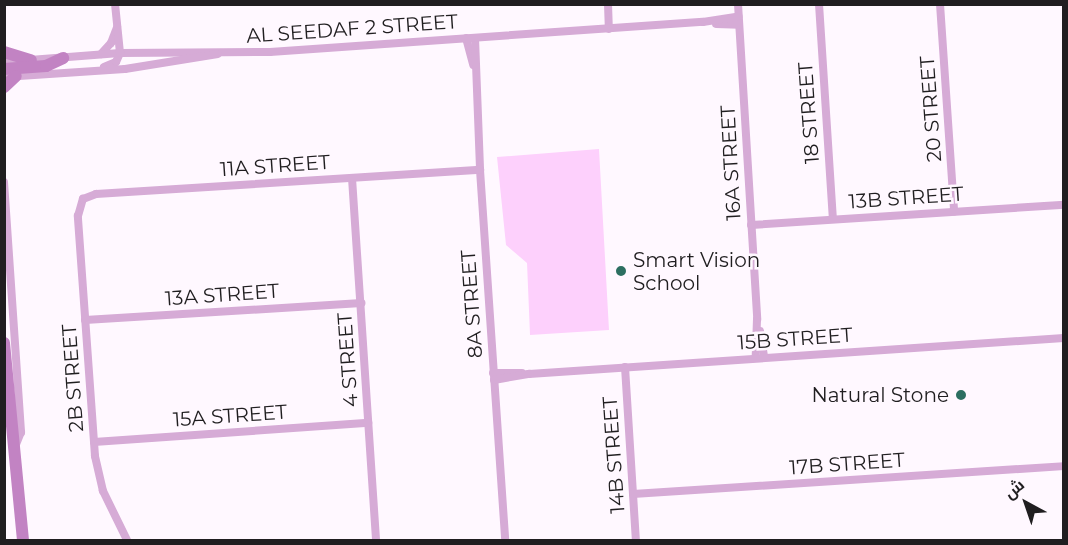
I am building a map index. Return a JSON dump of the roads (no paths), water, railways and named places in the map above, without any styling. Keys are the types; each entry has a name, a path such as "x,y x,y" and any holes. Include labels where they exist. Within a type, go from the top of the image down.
{"main road":[{"path":"4,52 31,60"},
{"path":"4,69 46,66 63,58"},
{"path":"4,87 10,77"},
{"path":"4,343 12,451 23,540"}],"street":[{"path":"93,70 114,64 120,53 115,4"},
{"path":"608,4 609,28"},
{"name":"16A STREET","path":"738,4 760,357"},
{"name":"18 STREET","path":"819,4 833,219"},
{"name":"20 STREET","path":"940,4 954,212"},
{"name":"AL SEEDAF 2 STREET","path":"10,77 93,70 219,54 739,20"},
{"path":"99,55 111,43 117,27"},
{"name":"8A STREET","path":"470,38 474,65 505,540"},
{"name":"AL SEEDAF 2 STREET","path":"4,62 120,53 219,54"},
{"name":"11A STREET","path":"78,206 83,199 96,194 480,170"},
{"name":"4 STREET","path":"352,178 376,540"},
{"path":"4,182 21,432 12,451"},
{"name":"13B STREET","path":"751,225 1064,205"},
{"name":"2B STREET","path":"78,206 94,442 103,491 127,540"},
{"name":"13A STREET","path":"85,320 361,303"},
{"name":"15B STREET","path":"494,376 1064,338"},
{"name":"14B STREET","path":"625,367 636,540"},
{"name":"15A STREET","path":"94,442 368,423"},
{"name":"17B STREET","path":"633,494 1064,466"}],"place":[{"name":"Smart Vision School","path":"621,271"},
{"name":"Natural Stone","path":"961,395"}]}
